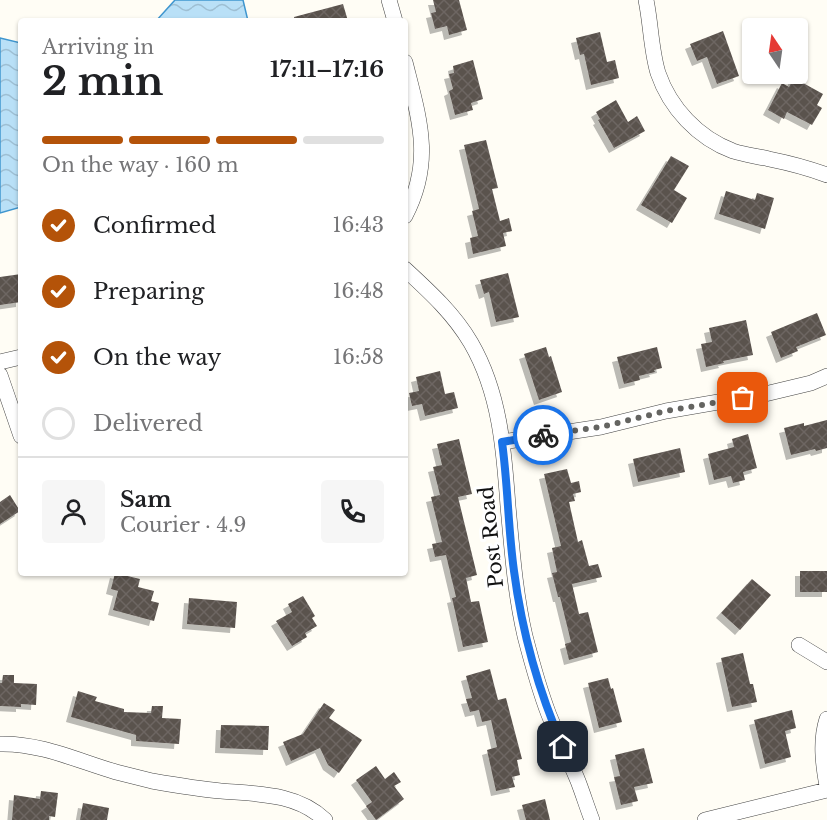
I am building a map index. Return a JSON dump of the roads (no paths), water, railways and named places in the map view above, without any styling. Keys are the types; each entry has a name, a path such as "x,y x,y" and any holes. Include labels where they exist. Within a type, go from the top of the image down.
{"street":[{"path":"389,0 394,18"},
{"path":"646,0 659,73 671,101 690,124 715,142 733,151 808,168 827,175"},
{"path":"408,75 420,128 422,166 418,185 408,210"},
{"name":"Post Road","path":"408,272 439,300 453,317 470,342 493,393 502,442 514,569 525,635 549,714 578,780 592,820"},
{"path":"0,362 18,358"},
{"path":"0,375 18,427"},
{"path":"502,442 601,427 666,411 765,394 827,376"},
{"path":"799,645 827,662"},
{"path":"705,820 827,788 823,747 827,719"},
{"path":"0,744 37,748 67,755 116,772 153,781 219,791 280,796 302,805 325,820"}],"water":[{"path":"175,0 243,0 247,18 159,18"},
{"path":"0,38 18,42 18,208 0,213"}]}
